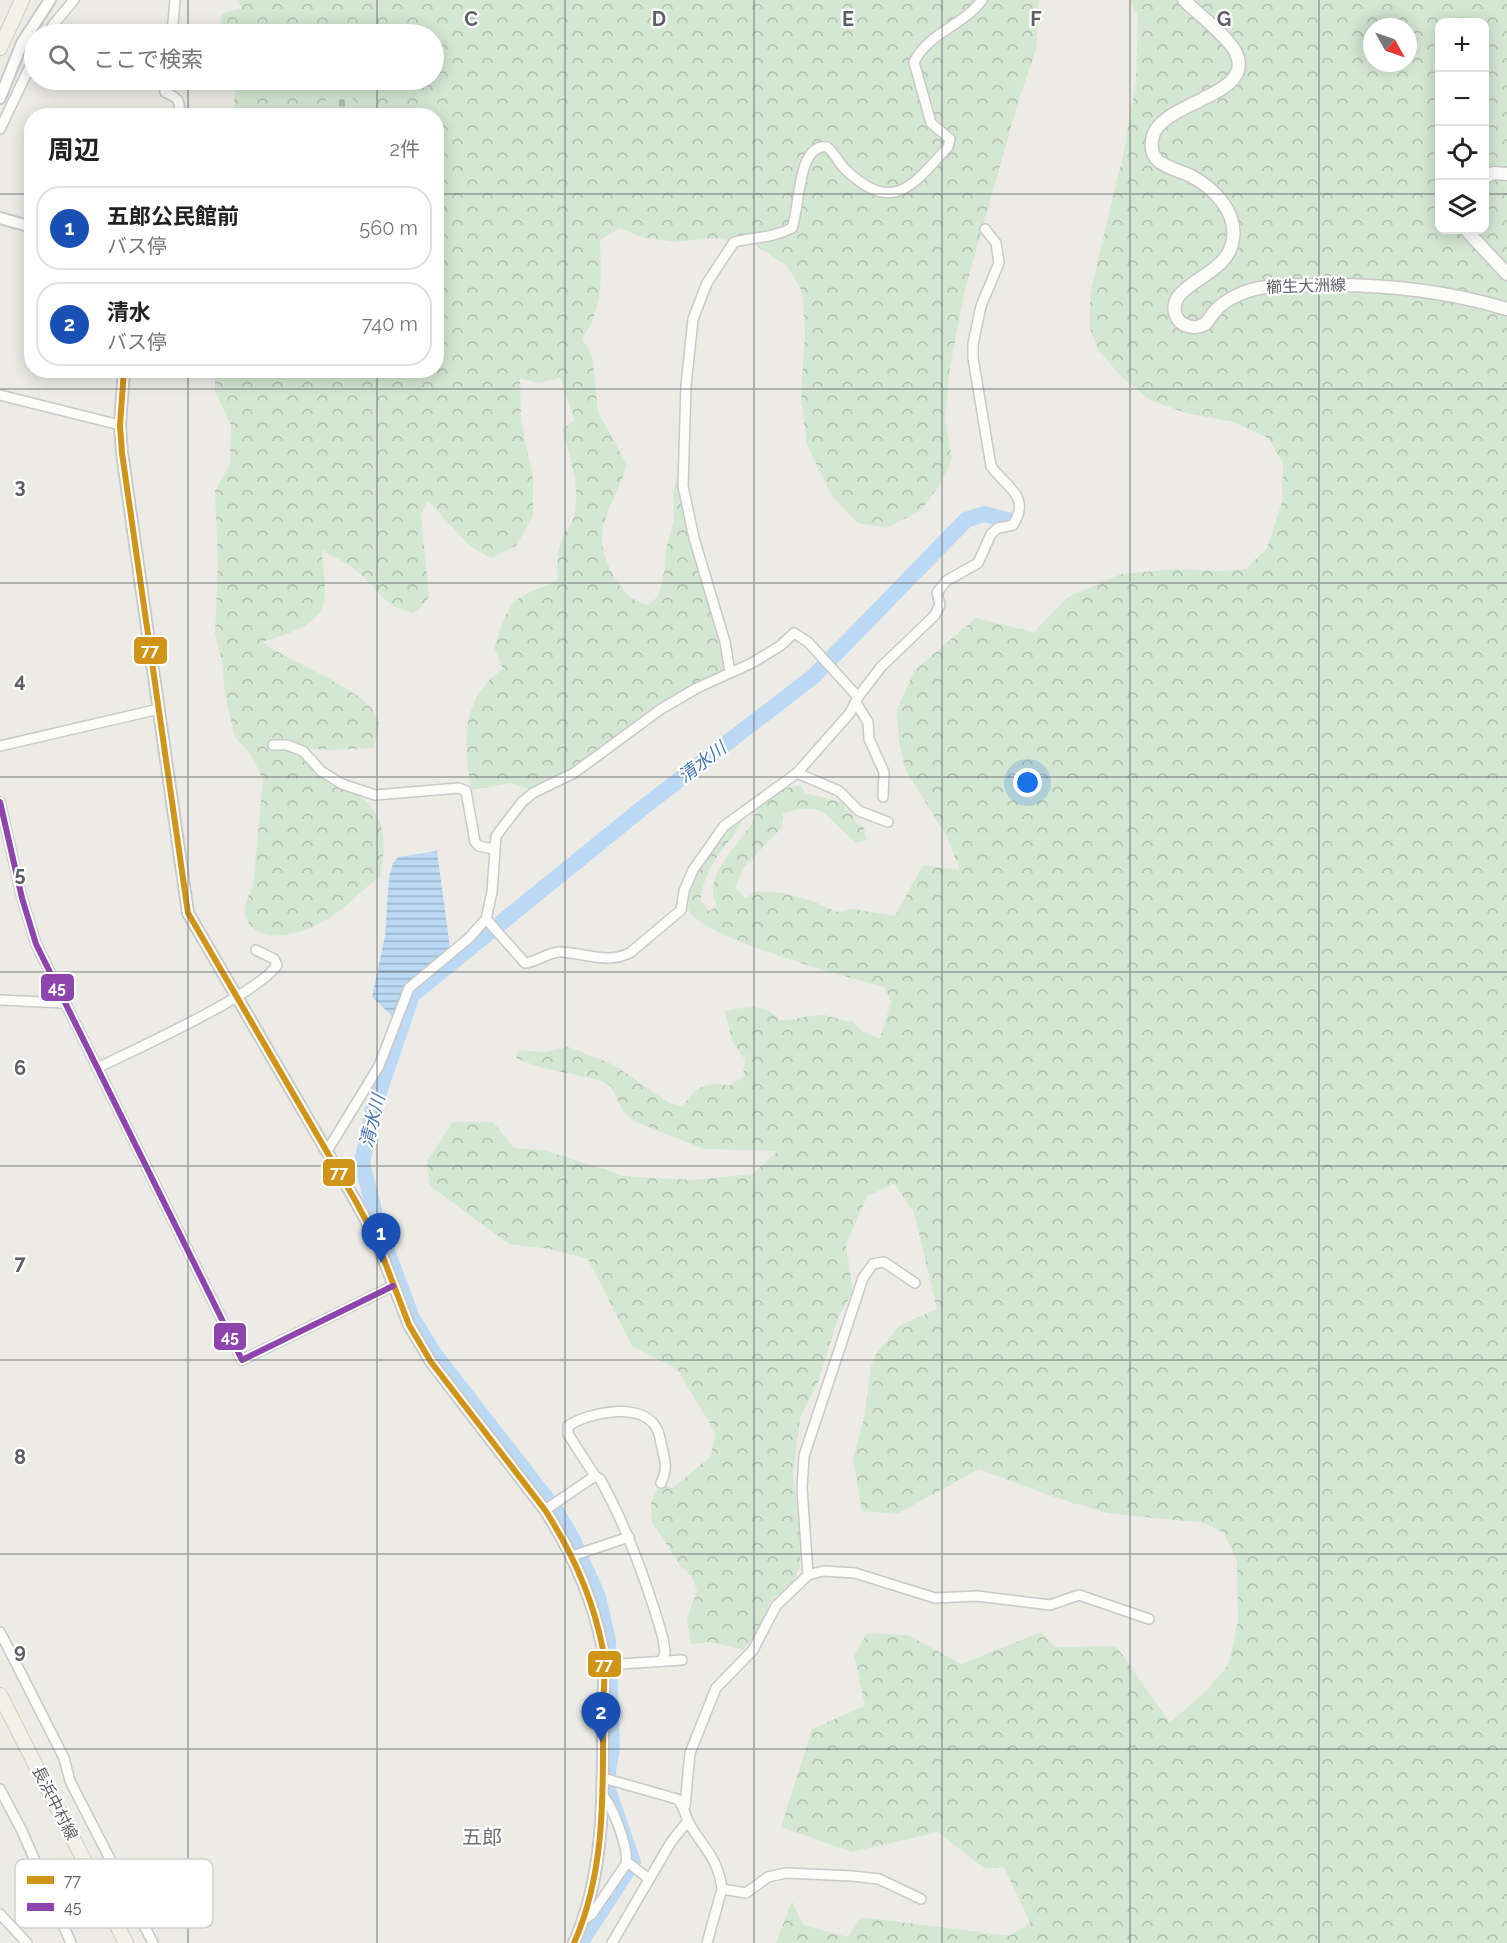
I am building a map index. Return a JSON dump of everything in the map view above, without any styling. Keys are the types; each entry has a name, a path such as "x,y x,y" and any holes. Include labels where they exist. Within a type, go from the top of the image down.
{"main road":[{"path":"0,48 22,0"},
{"name":"櫛生大洲線","path":"1184,0 1234,49 1237,68 1232,82 1224,90 1175,112 1160,122 1153,135 1151,150 1157,161 1167,168 1191,176 1222,201 1233,225 1233,242 1222,261 1179,297 1174,308 1176,318 1185,326 1194,328 1204,324 1217,308 1230,299 1258,288 1283,286 1369,285 1411,288 1507,309"},
{"path":"1489,176 1493,173 1507,174"},
{"path":"1470,234 1507,274"},
{"name":"長浜中村線","path":"0,1695 83,1859"},
{"name":"長浜中村線","path":"118,1928 126,1943"}],"street":[{"path":"34,24 50,0"},
{"path":"54,24 74,0"},
{"path":"173,24 175,0"},
{"path":"730,672 725,642 694,538 683,486 686,386 693,319 707,283 734,242 758,236 775,237 792,228 804,169 809,153 814,148 827,147 846,170 879,192 888,194 904,191 948,147 950,139 931,123 914,62 921,49 933,38 973,12 982,0"},
{"path":"0,98 24,40"},
{"path":"0,129 24,79"},
{"path":"165,90 181,102 180,108"},
{"path":"0,218 24,225"},
{"path":"486,919 525,963 558,951 604,959 622,957 681,910 684,891 693,870 706,846 724,825 797,773 881,668 935,615 940,605 936,593 946,582 978,563 992,534 998,528 1013,525 1017,519 1019,506 1015,490 996,474 991,466 973,358 973,344 981,306 999,263 996,243 985,230"},
{"path":"123,378 120,424 188,913 235,998 292,1087 376,1239 409,1325 430,1362 545,1510 572,1556 588,1594 605,1665 603,1778 594,1880 574,1943"},
{"path":"0,394 120,424"},
{"path":"327,1151 379,1066 409,988 469,938 486,919 492,892 493,849 496,836 533,793 574,773 661,709 780,646 794,633 808,642 857,700 868,722 869,739 884,772 883,796"},
{"path":"0,746 159,709"},
{"path":"273,745 287,745 303,751 321,771 363,793 375,795 459,788 466,791 475,842 479,846 493,849"},
{"path":"797,773 839,791 862,813 888,822"},
{"path":"0,802 29,923 63,1003 242,1360 393,1286"},
{"path":"97,1068 235,998 262,980 277,965 274,958 256,950"},
{"path":"0,1000 63,1003"},
{"path":"808,1575 802,1488 804,1456 863,1278 873,1264 884,1262 915,1283"},
{"path":"661,1483 667,1470 656,1428 644,1416 627,1412 589,1415 568,1426 568,1434 595,1476 605,1487 628,1537 663,1638 665,1652 662,1661"},
{"path":"545,1510 595,1476"},
{"path":"572,1556 628,1537"},
{"path":"707,1943 722,1889 718,1864 687,1822 685,1806 690,1753 717,1688 753,1650 776,1606 808,1575 823,1571 855,1573 935,1598 977,1596 1050,1605 1079,1595 1149,1619"},
{"path":"0,1632 64,1758 70,1781 110,1859"},
{"path":"605,1665 682,1660"},
{"path":"603,1778 677,1799 685,1806"},
{"path":"0,1789 34,1859"},
{"path":"602,1795 620,1831 627,1862 648,1878"},
{"path":"612,1943 648,1878 687,1822"},
{"path":"582,1921 592,1914 627,1862"},
{"path":"722,1889 746,1893 768,1877 786,1873 852,1876 879,1880 921,1899"},
{"path":"0,1914 27,1943"},
{"path":"64,1928 71,1943"},
{"path":"145,1928 153,1943"}],"green space":[{"path":"236,0 1039,0 1036,50 1018,102 965,290 950,367 945,418 952,459 939,486 921,510 887,528 858,523 832,496 807,445 801,398 805,332 802,291 787,266 754,244 713,238 676,242 641,237 620,228 600,240 601,279 598,304 582,339 592,355 598,412 627,465 603,527 602,538 607,562 620,586 638,602 649,605 659,595 665,568 666,549 674,520 673,494 679,469 726,672 582,763 545,782 529,789 510,783 472,790 467,757 468,724 479,693 489,680 503,669 494,647 501,626 516,600 558,580 559,549 563,536 573,520 576,505 575,482 563,429 575,420 560,378 538,383 520,378 521,420 533,478 533,516 516,546 491,558 471,547 428,501 421,515 429,597 418,611 399,609 392,605 354,569 322,550 325,596 318,615 301,628 262,642 343,686 370,707 379,725 373,748 333,750 303,748 329,778 360,796 376,813 384,843 380,877 330,918 301,931 279,935 259,932 248,922 245,912 246,901 253,887 263,779 251,755 235,737 225,695 222,661 215,633 218,565 215,491 230,465 231,425 215,391 215,378 444,378 444,108 233,108 236,90 444,90 444,24 221,24 222,14 242,8"},
{"path":"1130,0 1507,0 1507,1943 776,1943 792,1901 803,1925 848,1937 861,1917 1009,1936 1030,1923 1004,1867 984,1868 938,1832 852,1852 781,1827 812,1729 865,1706 854,1655 867,1633 908,1635 961,1664 1041,1632 1055,1647 1116,1646 1170,1723 1209,1688 1229,1664 1238,1621 1237,1561 1224,1533 1204,1523 1107,1513 1048,1495 979,1469 897,1514 862,1511 853,1459 865,1414 871,1366 876,1354 899,1326 937,1309 914,1212 894,1184 867,1196 846,1245 853,1292 839,1315 818,1382 800,1418 793,1475 801,1535 800,1566 793,1585 774,1598 754,1637 743,1650 710,1642 691,1644 687,1619 697,1591 693,1578 680,1565 652,1522 651,1501 661,1485 673,1488 711,1456 715,1432 677,1369 632,1346 588,1259 550,1249 509,1244 430,1186 427,1161 453,1122 493,1122 514,1148 544,1150 624,1176 693,1180 753,1174 778,1151 704,1149 634,1121 623,1111 611,1086 599,1080 539,1067 516,1058 519,1050 544,1052 569,1047 614,1065 669,1103 683,1107 691,1095 702,1087 714,1084 729,1086 743,1077 745,1060 732,1041 725,1011 761,1009 780,1020 818,1015 828,1016 852,1021 862,1031 880,1039 891,1002 885,987 749,945 701,922 689,911 686,899 688,886 694,872 713,845 743,816 738,828 715,860 706,879 700,900 709,911 717,906 713,896 717,874 751,825 760,804 773,793 801,785 805,793 844,803 844,811 851,810 856,823 864,828 867,840 857,843 818,810 783,813 782,827 744,867 735,888 746,898 757,891 782,893 813,901 836,912 853,909 895,916 923,865 960,870 947,837 905,769 899,741 897,710 914,671 976,618 1034,632 1068,597 1121,574 1177,569 1221,571 1246,569 1267,548 1282,502 1283,463 1268,438 1234,422 1186,413 1150,400 1122,377 1098,350 1090,328 1090,294 1124,151 1136,82 1138,16"},
{"path":"338,93 347,95 360,108 321,108 328,97"}],"water":[{"path":"437,851 450,948 422,970 408,985 393,1017 372,997 385,936 389,877 393,863 398,857"}],"waterway":[{"name":"清水川","path":"580,1943 633,1862 608,1790 608,1771 612,1748 608,1641 598,1597 573,1540 556,1511 435,1355 412,1318 379,1230 362,1163 373,1110 412,995 645,806 814,676 966,520 984,514 1011,521"}],"transit line":[{"name":"77","path":"123,378 120,425 122,453 188,913 376,1239 409,1325 431,1362 545,1510 564,1542 593,1609 605,1670 602,1801 592,1888 574,1943"},
{"name":"45","path":"0,802 22,898 36,944 242,1360 393,1286"}],"place":[{"name":"五郎公民館前","path":"381,1263"},
{"name":"清水","path":"601,1742"}],"district":[{"name":"五郎","path":"482,1837"}]}
